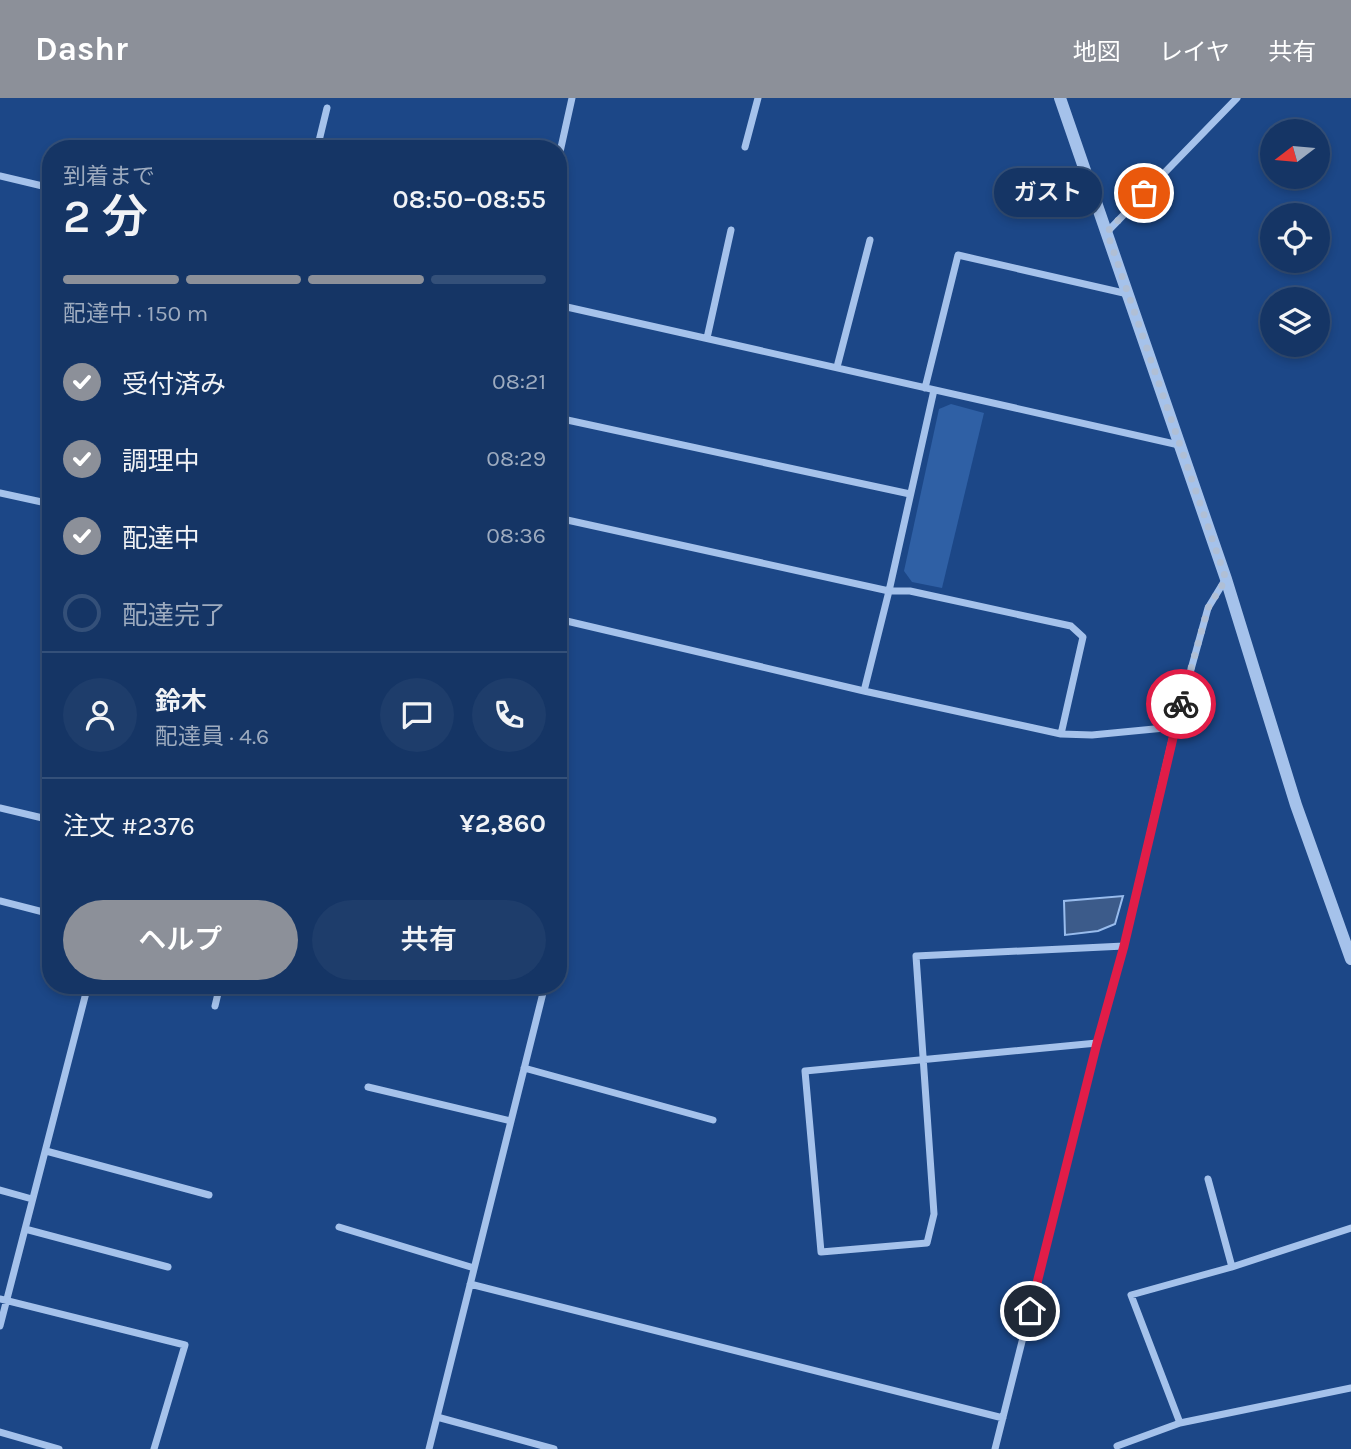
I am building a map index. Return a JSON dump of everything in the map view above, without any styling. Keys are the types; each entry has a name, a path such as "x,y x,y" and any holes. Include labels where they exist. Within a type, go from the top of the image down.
{"street":[{"path":"563,140 572,98"},
{"path":"745,147 758,98"},
{"path":"1060,98 1226,579 1296,805 1351,959"},
{"path":"1107,232 1237,98"},
{"path":"319,140 327,108"},
{"path":"0,176 42,186"},
{"path":"707,338 731,230"},
{"path":"837,367 870,240"},
{"path":"925,388 958,256 1129,294"},
{"path":"567,307 1180,445"},
{"path":"864,691 934,390"},
{"path":"567,420 909,494"},
{"path":"0,493 42,502"},
{"path":"567,519 889,591 910,592 1071,626 1083,637 1061,734"},
{"path":"995,1449 1124,946 1175,727 1208,608 1226,579"},
{"path":"567,621 1061,734 1092,735 1175,727"},
{"path":"0,808 42,818"},
{"path":"0,901 42,912"},
{"path":"1097,1043 923,1060 805,1071 821,1252 927,1243 934,1214 923,1060 916,956 1124,946"},
{"path":"0,1326 3,1300 25,1229 86,994"},
{"path":"215,1006 218,994"},
{"path":"429,1449 543,994"},
{"path":"524,1068 713,1120"},
{"path":"369,1087 511,1121"},
{"path":"46,1150 209,1195"},
{"path":"1208,1179 1232,1267"},
{"path":"0,1190 32,1199"},
{"path":"340,1227 474,1268"},
{"path":"1180,1423 1131,1295 1232,1267 1351,1228"},
{"path":"25,1229 168,1267"},
{"path":"470,1284 1003,1418"},
{"path":"3,1300 185,1345 154,1449"},
{"path":"1117,1446 1180,1423 1351,1388"},
{"path":"437,1417 554,1449"},
{"path":"0,1432 59,1449"}],"shaded area":[{"path":"951,404 984,413 942,588 912,582 904,571 939,409"},
{"path":"1123,896 1115,924 1098,931 1065,935 1064,901"}],"way so far":[{"path":"1144,193 1107,232 1226,579 1208,608 1181,704"}],"place":[{"name":"ガスト","path":"1144,193"}],"route":[{"path":"1030,1311 1124,946 1181,704"}]}
